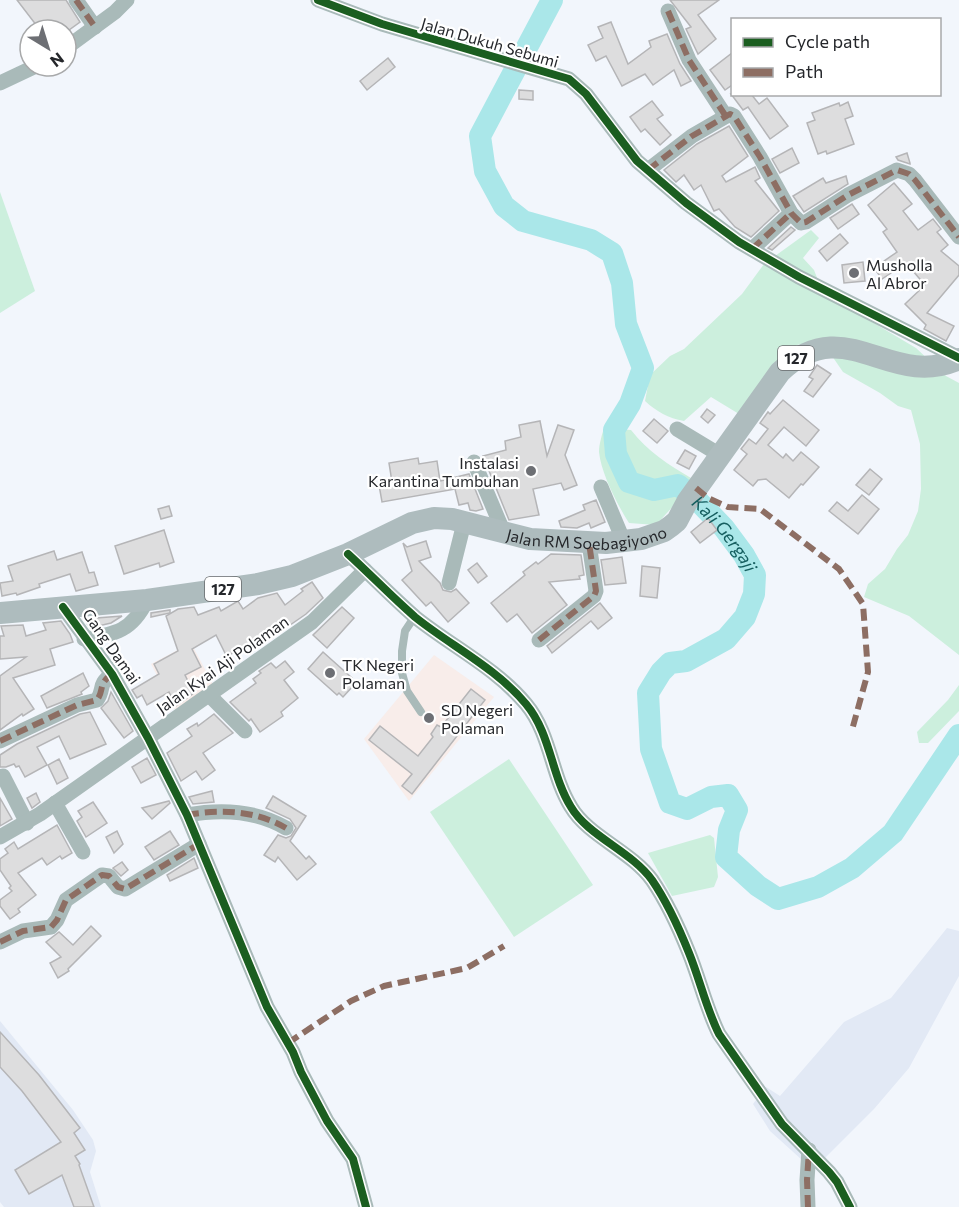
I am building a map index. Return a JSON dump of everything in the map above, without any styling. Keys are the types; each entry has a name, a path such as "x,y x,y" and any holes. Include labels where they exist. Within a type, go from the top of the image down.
{"main road":[{"name":"Jalan RM Soebagiyono","path":"450,520 530,538 589,543 641,539 664,531 677,521 690,497 780,372 792,360 805,352 817,348 842,348 918,368 935,368 959,359"},
{"name":"127","path":"0,613 147,600 258,584 292,576 348,554 412,523 450,520"}],"street":[{"path":"76,0 95,27"},
{"path":"78,39 127,0"},
{"name":"Jalan Dukuh Sebumi","path":"318,0 455,47 569,79 595,105 627,149 686,202 752,249 799,277 959,359"},
{"path":"668,11 689,60 725,115"},
{"path":"0,83 18,74"},
{"path":"648,170 692,136 730,114 760,157 791,213 800,223 805,223 848,195 897,170 909,174 915,180 959,237"},
{"path":"752,249 791,213"},
{"path":"677,429 720,455"},
{"path":"474,462 504,533"},
{"path":"601,487 624,542"},
{"path":"449,583 450,520"},
{"path":"539,640 594,596 596,591 589,543"},
{"path":"348,554 415,616 505,683 526,704 541,728 561,790 573,811 632,859 651,879 686,945 719,1034 782,1124 837,1182 850,1207"},
{"name":"Jalan Kyai Aji Polaman","path":"0,837 56,803 312,622 365,570"},
{"path":"84,639 120,631 129,626 137,618 147,600"},
{"name":"Gang Damai","path":"63,607 112,675 148,738 187,815 267,1007 293,1052 327,1121 353,1159 366,1207"},
{"path":"0,741 77,705 97,700 103,682 112,675"},
{"path":"210,696 245,731"},
{"path":"3,776 27,822"},
{"path":"56,803 83,852"},
{"path":"187,815 213,810 229,811 268,819 286,828"},
{"path":"0,942 23,931 51,927 57,920 66,900 102,875 109,876 118,887 125,889 199,844"},
{"path":"808,1207 809,1150"}],"lane":[{"path":"415,616 405,631 402,673 407,691 421,712"}],"shaded area":[{"path":"191,643 215,688 175,710 151,664"},
{"name":"SD Negeri Polaman","path":"434,655 494,697 409,801 364,739"},
{"path":"947,928 959,931 959,976 909,1068 874,1109 813,1170 770,1131 753,1104 766,1087 780,1096 844,1022 891,998"},
{"path":"0,1021 73,1110 93,1140 96,1151 90,1172 101,1207 4,1207 0,1202"}],"green space":[{"path":"0,192 35,291 0,313"},
{"path":"811,230 819,238 803,258 814,270 823,293 916,348 946,376 959,383 959,655 909,616 864,597 868,584 885,569 908,535 918,511 921,489 920,444 911,410 898,406 843,372 821,340 797,345 774,363 739,414 711,397 684,421 663,414 645,401 650,375 670,356 684,349 742,294 764,264"},
{"path":"604,428 631,430 651,451 691,478 675,504 656,525 629,523 620,507 606,479 600,460 599,449"},
{"path":"959,685 959,711 928,743 919,743 917,732"},
{"path":"509,759 593,885 514,937 430,812"},
{"path":"710,835 714,838 718,877 714,887 672,896 648,853"}],"building":[{"path":"17,0 66,0 77,18 31,18"},
{"path":"670,0 719,0 698,15 716,39 698,54 686,29 691,27"},
{"path":"611,22 628,64 651,47 649,41 667,34 680,64 691,81 681,86 674,70 653,85 645,74 622,86 606,56 596,61 588,45 603,38 598,27"},
{"path":"731,54 731,86 725,90 710,70"},
{"path":"388,58 395,67 367,90 360,81"},
{"path":"519,90 533,91 533,100 519,99"},
{"path":"732,96 753,96 759,104 767,98 788,126 770,139 748,107 743,110"},
{"path":"652,101 663,115 657,119 671,135 660,145 645,129 641,132 630,117"},
{"path":"848,102 853,116 845,119 854,144 827,154 826,151 818,154 807,123 815,120 812,113"},
{"path":"729,126 748,156 722,176 726,182 755,167 760,178 755,181 779,211 751,237 735,227 719,209 714,211 701,185 694,190 684,175 676,182 664,170 697,144"},
{"path":"792,148 799,163 780,173 772,159"},
{"path":"907,153 910,164 896,157"},
{"path":"846,176 848,184 804,212 793,196 823,178 826,183"},
{"path":"894,183 912,204 903,211 918,230 933,219 941,229 937,232 948,245 941,251 959,266 959,275 927,313 954,326 946,341 924,329 926,325 905,304 925,285 906,263 882,279 874,268 897,252 883,232 887,229 868,205"},
{"path":"852,204 859,214 838,229 830,218"},
{"path":"791,227 795,230 772,250 768,248"},
{"path":"840,234 848,243 827,261 819,251"},
{"name":"Musholla Al Abror","path":"863,262 865,281 844,283 842,265"},
{"path":"817,365 831,374 813,397 804,391 813,379 809,377"},
{"path":"783,400 819,430 806,446 784,427 768,445 783,458 786,454 793,461 801,452 819,467 789,498 766,479 758,480 753,486 734,470 747,454 741,449 749,439 756,444 768,429 760,423 768,412 770,414"},
{"path":"707,409 715,415 708,423 701,417"},
{"path":"654,419 668,431 657,443 643,431"},
{"path":"540,421 547,456 558,425 574,430 565,455 577,485 564,490 561,483 533,489 539,515 509,520 483,456 506,450 505,441 521,437 519,425"},
{"path":"685,450 696,456 689,469 677,463"},
{"path":"418,458 419,464 437,461 440,481 469,474 483,509 470,510 468,503 459,505 455,489 382,502 379,485 392,482 389,463"},
{"path":"870,469 882,479 869,495 856,485"},
{"path":"862,495 879,509 858,534 829,511 837,502 848,511"},
{"path":"596,500 605,522 591,528 589,523 577,528 561,527 559,521 585,510 583,505"},
{"path":"169,506 172,516 161,519 158,509"},
{"path":"708,518 717,530 700,543 691,532"},
{"path":"164,530 174,562 160,567 159,563 124,574 115,546"},
{"path":"426,541 431,557 419,561 440,583 443,590 451,592 456,589 469,603 448,622 431,602 426,606 402,580 412,571 403,543 407,547"},
{"path":"54,551 57,560 82,552 89,573 94,572 98,585 76,591 70,574 39,584 40,587 17,595 16,593 2,596 0,583 13,581 8,566"},
{"path":"551,554 581,555 584,575 579,576 580,579 549,582 567,605 532,633 517,614 507,622 491,603 525,575 523,572"},
{"path":"622,557 626,583 605,585 601,560"},
{"path":"477,563 487,576 478,583 468,570"},
{"path":"642,566 660,568 657,598 640,596"},
{"path":"312,582 323,598 306,614 267,641 265,638 238,649 227,657 216,635 192,649 201,667 185,675 194,693 176,706 169,692 147,705 142,695 137,698 132,690 159,674 154,664 178,651 166,616 178,609 194,607 198,615 219,607 221,611 238,601 243,609 258,598 277,593 285,605 303,591 301,589"},
{"path":"600,603 612,618 598,629 591,621 552,653 547,646"},
{"path":"342,607 354,618 327,648 313,635"},
{"path":"170,610 170,613 151,617 151,613"},
{"path":"122,616 111,623 90,628 84,619"},
{"path":"61,621 73,642 50,649 55,665 13,678 34,709 23,716 22,714 0,730 0,676 26,657 0,659 0,636 4,636 1,626 23,625 26,636 46,630 43,623"},
{"name":"TK Negeri Polaman","path":"323,652 352,678 348,682 353,686 343,697 339,693 337,695 308,669"},
{"path":"285,661 294,672 284,680 298,698 281,712 283,716 260,732 251,719 249,721 230,702 256,683 253,679 261,673 259,671 271,663 276,668"},
{"path":"83,673 89,686 81,692 82,694 47,708 41,696"},
{"path":"471,689 485,700 412,794 402,786 412,774 369,740 380,726 418,756 433,737 431,734 437,725 441,727"},
{"path":"111,692 133,731 124,738 101,708 108,701"},
{"path":"90,712 106,744 70,759 59,736 37,747 47,765 25,777 19,766 16,767 14,764 0,767 0,755 17,744 80,714"},
{"path":"214,714 233,733 203,753 215,770 202,780 196,771 181,781 167,753 192,736 187,729 197,723 198,726"},
{"path":"147,758 156,775 141,783 132,767"},
{"path":"59,759 68,778 57,784 48,765"},
{"path":"212,791 214,802 193,804 189,797"},
{"path":"36,793 40,802 32,808 27,798"},
{"path":"273,796 306,816 290,841 306,859 309,856 316,864 297,880 278,857 275,862 264,855 278,835 286,838 291,836 296,828 290,819 266,808"},
{"path":"0,798 12,819 0,826"},
{"path":"169,801 170,803 152,819 142,808"},
{"path":"93,802 107,823 86,837 77,821 82,817 78,811"},
{"path":"57,825 72,853 62,859 60,856 47,865 42,858 18,873 36,895 18,909 20,912 10,919 0,906 0,900 12,891 0,870 0,859 8,853 5,849 14,842 18,849"},
{"path":"117,831 123,844 114,853 106,837"},
{"path":"170,831 179,845 154,860 145,847"},
{"path":"194,858 198,868 170,881 167,875"},
{"path":"122,862 128,870 121,876 113,868"},
{"path":"91,926 101,936 68,969 69,971 58,978 50,963 61,957 46,942 59,932 73,945"},
{"path":"0,1032 39,1075 80,1128 74,1133 85,1150 75,1156 80,1164 94,1207 74,1207 62,1175 29,1194 15,1170 61,1142 22,1091 0,1067"}],"waterway":[{"name":"Kali Gergaji","path":"552,0 480,136 485,171 504,206 523,221 591,240 612,253 622,283 626,324 643,368 630,404 614,430 616,454 629,482 654,490 678,485 700,503 724,528 744,555 755,575 754,594 745,617 726,639 686,661 670,663 661,672 648,693 651,749 670,803 687,809 711,797 728,795 737,810 729,830 726,857 758,886 778,899 818,887 852,868 893,833 959,735"}],"marked path":[{"path":"76,0 95,27"},
{"path":"668,11 689,60 725,115"},
{"path":"648,170 692,136 730,114 734,116 760,157 791,213 801,223 897,170 909,174 915,180 959,237"},
{"path":"752,249 791,213"},
{"path":"696,488 708,498 728,507 760,509 839,569 863,604 868,672 852,730"},
{"path":"539,640 594,596 596,591 589,543"},
{"path":"0,741 77,705 97,700 104,681 112,674 114,678"},
{"path":"187,815 212,812 250,814 286,828"},
{"path":"0,942 23,931 51,927 57,920 66,900 102,875 109,876 118,887 125,889 199,844"},
{"path":"288,1043 351,1001 384,986 467,968 504,946"},
{"path":"808,1207 809,1150"}],"cycle path":[{"path":"318,0 382,24 569,79 586,94 637,161 686,203 739,242 799,277 959,358"},
{"path":"348,554 415,617 487,668 526,704 541,728 559,782 571,807 588,827 633,860 652,880 681,934 719,1034 782,1124 837,1182 850,1207"},
{"path":"63,607 112,674 187,815 267,1007 293,1052 327,1121 353,1159 366,1207"}],"place":[{"name":"Musholla Al Abror","path":"854,273"},
{"name":"Instalasi Karantina Tumbuhan","path":"531,471"},
{"name":"TK Negeri Polaman","path":"330,673"},
{"name":"SD Negeri Polaman","path":"429,718"}]}
